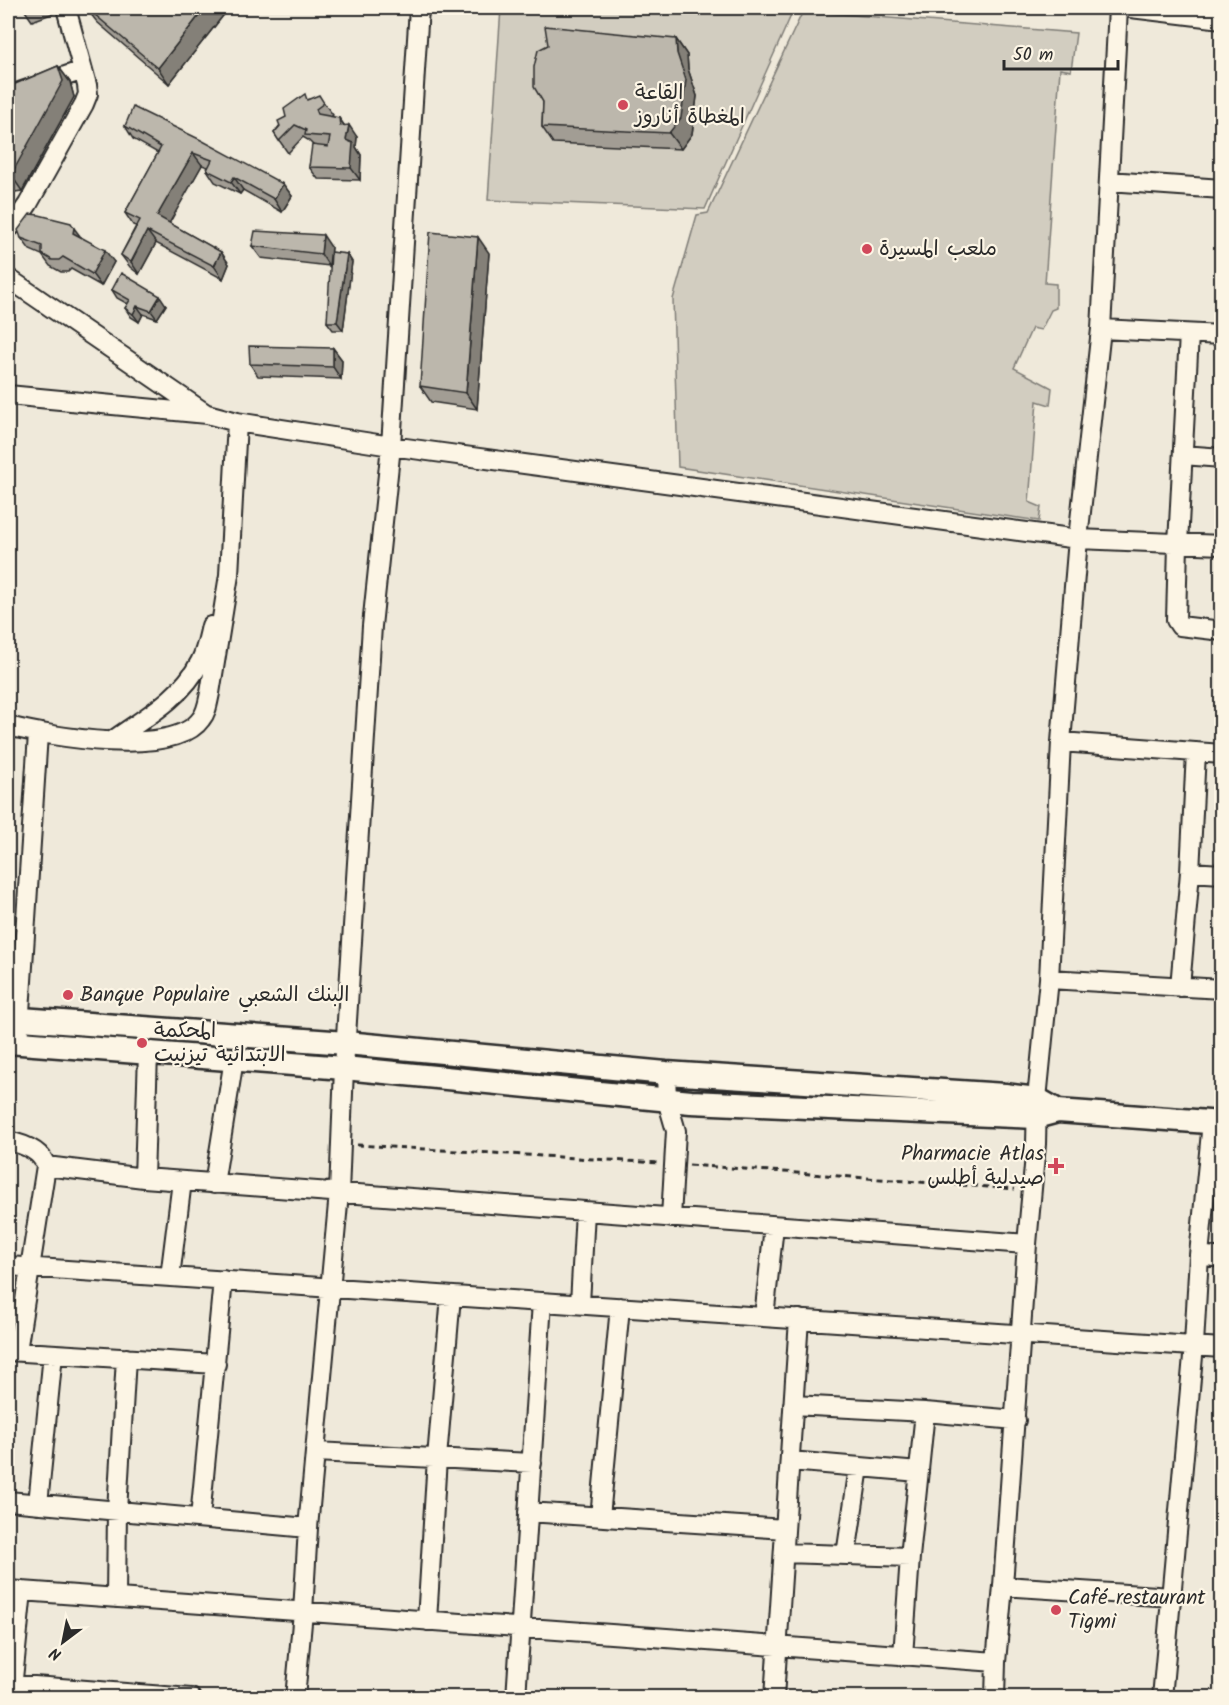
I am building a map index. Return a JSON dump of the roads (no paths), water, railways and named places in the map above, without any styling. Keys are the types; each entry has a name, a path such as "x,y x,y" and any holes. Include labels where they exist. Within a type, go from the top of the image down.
{"main road":[{"path":"13,1019 346,1043 666,1073 1005,1095 1037,1108"},
{"path":"13,1042 344,1068 691,1102 1037,1108 1217,1123"}],"street":[{"path":"8,229 28,204 88,94 66,8"},
{"path":"295,1698 308,1528 339,1193 344,1068 372,626 391,446 419,8"},
{"path":"995,1698 1037,1108 1049,979 1061,742 1078,539 1101,329 1118,8"},
{"path":"1131,8 1221,19"},
{"path":"8,96 83,70"},
{"path":"1109,181 1221,189"},
{"path":"8,278 207,414"},
{"path":"1101,329 1221,335"},
{"path":"1189,334 1178,544 1177,623 1180,626 1221,630"},
{"path":"8,395 207,414 237,422 391,446 1078,539 1221,546"},
{"path":"8,726 38,734 141,742 176,736 201,720 208,705 207,666 229,575 237,422"},
{"path":"1183,456 1221,458"},
{"path":"112,741 167,702 207,666"},
{"path":"13,1042 13,1019 38,734"},
{"path":"1061,742 1221,754"},
{"path":"1180,987 1190,872 1196,752"},
{"path":"1190,872 1221,874"},
{"path":"1049,979 1221,989"},
{"path":"144,1178 148,1053"},
{"path":"214,1184 234,1059"},
{"path":"666,1073 667,1100 676,1131 671,1218"},
{"path":"676,1131 691,1102 692,1074"},
{"path":"1162,1698 1194,1345 1199,1255 1217,1123"},
{"path":"8,1141 31,1148 43,1157 46,1166 12,1351 216,1364"},
{"path":"46,1166 214,1184 1027,1244"},
{"path":"170,1277 182,1181"},
{"path":"580,1304 585,1211"},
{"path":"764,1317 774,1226"},
{"path":"1199,1255 1221,1258"},
{"path":"8,1266 1221,1348"},
{"path":"200,1518 223,1280"},
{"path":"427,1620 437,1458 451,1296"},
{"path":"516,1698 542,1302"},
{"path":"600,1517 620,1307"},
{"path":"774,1698 799,1319"},
{"path":"38,1504 52,1354"},
{"path":"116,1598 117,1511 126,1358"},
{"path":"794,1405 925,1412 1016,1420"},
{"path":"903,1656 910,1557 925,1412"},
{"path":"316,1452 532,1463"},
{"path":"790,1461 919,1472"},
{"path":"846,1555 860,1467"},
{"path":"8,1501 308,1528"},
{"path":"528,1512 785,1529"},
{"path":"784,1553 910,1557"},
{"path":"1003,1586 1172,1598"},
{"path":"191,1698 10,1689 15,1590 996,1662"}],"place":[{"name":"القاعة المغطاة أناروز","path":"623,105"},
{"name":"ملعب المسيرة","path":"867,249"},
{"name":"Banque Populaire البنك الشعبي","path":"68,995"},
{"name":"المحكمة الابتدائية تيزنيت","path":"142,1043"},
{"name":"Pharmacie Atlas صيدلية أطلس","path":"1056,1166"},
{"name":"Café restaurant Tigmi","path":"1056,1610"}]}
